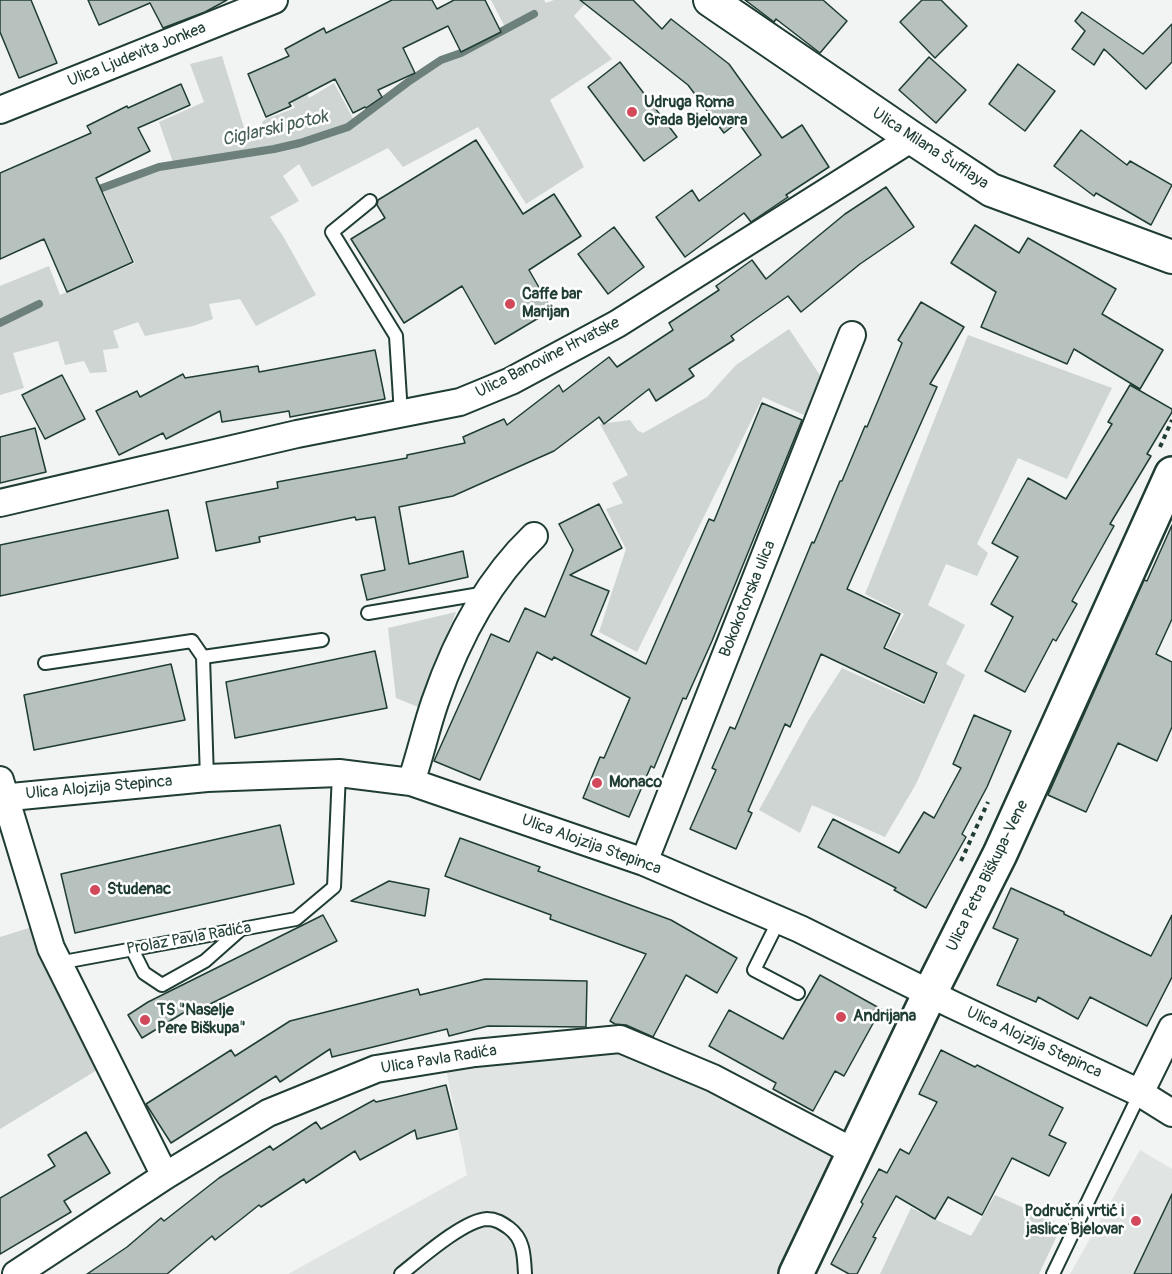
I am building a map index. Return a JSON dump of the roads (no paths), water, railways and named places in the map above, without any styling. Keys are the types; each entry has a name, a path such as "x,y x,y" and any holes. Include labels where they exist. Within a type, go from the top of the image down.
{"main road":[{"name":"Ulica Petra Biškupa-Vene","path":"796,1274 930,993 1000,854 1172,474"}],"street":[{"name":"Ulica Ljudevita Jonkea","path":"0,110 274,0"},
{"name":"Ulica Milana Šufflaya","path":"710,0 991,190 1172,257"},
{"name":"Ulica Banovine Hrvatske","path":"0,503 297,434 460,402 511,381 617,324 912,138"},
{"name":"Bokokotorska ulica","path":"644,862 852,335"},
{"path":"411,782 436,701 453,658 487,593 513,556 534,536"},
{"name":"Ulica Alojzija Stepinca","path":"2,792 207,778 339,773 411,782 644,862 779,920 1140,1093 1172,1113"},
{"path":"2,792 51,948 165,1176"},
{"path":"1140,1093 1172,1028"},
{"name":"Ulica Pavla Radića","path":"16,1274 165,1176 268,1113 376,1069 475,1053 620,1039 713,1078 854,1152"}],"lane":[{"path":"370,201 332,232 396,336 400,414"},
{"path":"368,613 487,593"},
{"path":"203,657 322,640"},
{"path":"45,663 192,641 203,657 207,778"},
{"name":"Prolaz Pavla Radića","path":"58,963 296,919 334,887 339,773"},
{"path":"779,920 754,970 798,993"},
{"path":"132,949 144,973 162,985 205,961 241,929"},
{"path":"1053,1274 1140,1093"},
{"path":"400,1274 456,1233 477,1221 489,1219 500,1221 516,1233 524,1249 525,1274"}],"waterway":[{"name":"Ciglarski potok","path":"102,188 159,167 274,149 348,127 441,60 461,53 534,14"},
{"name":"Ciglarski potok","path":"0,323 39,304"}],"place":[{"name":"Udruga Roma Grada Bjelovara","path":"632,112"},
{"name":"Caffe bar Marijan","path":"510,304"},
{"name":"Monaco","path":"597,783"},
{"name":"Studenac","path":"95,890"},
{"name":"Andrijana","path":"841,1017"},
{"name":"TS \"Naselje Pere Biškupa\"","path":"145,1020"},
{"name":"Područni vrtić i jaslice Bjelovar","path":"1136,1221"}]}
